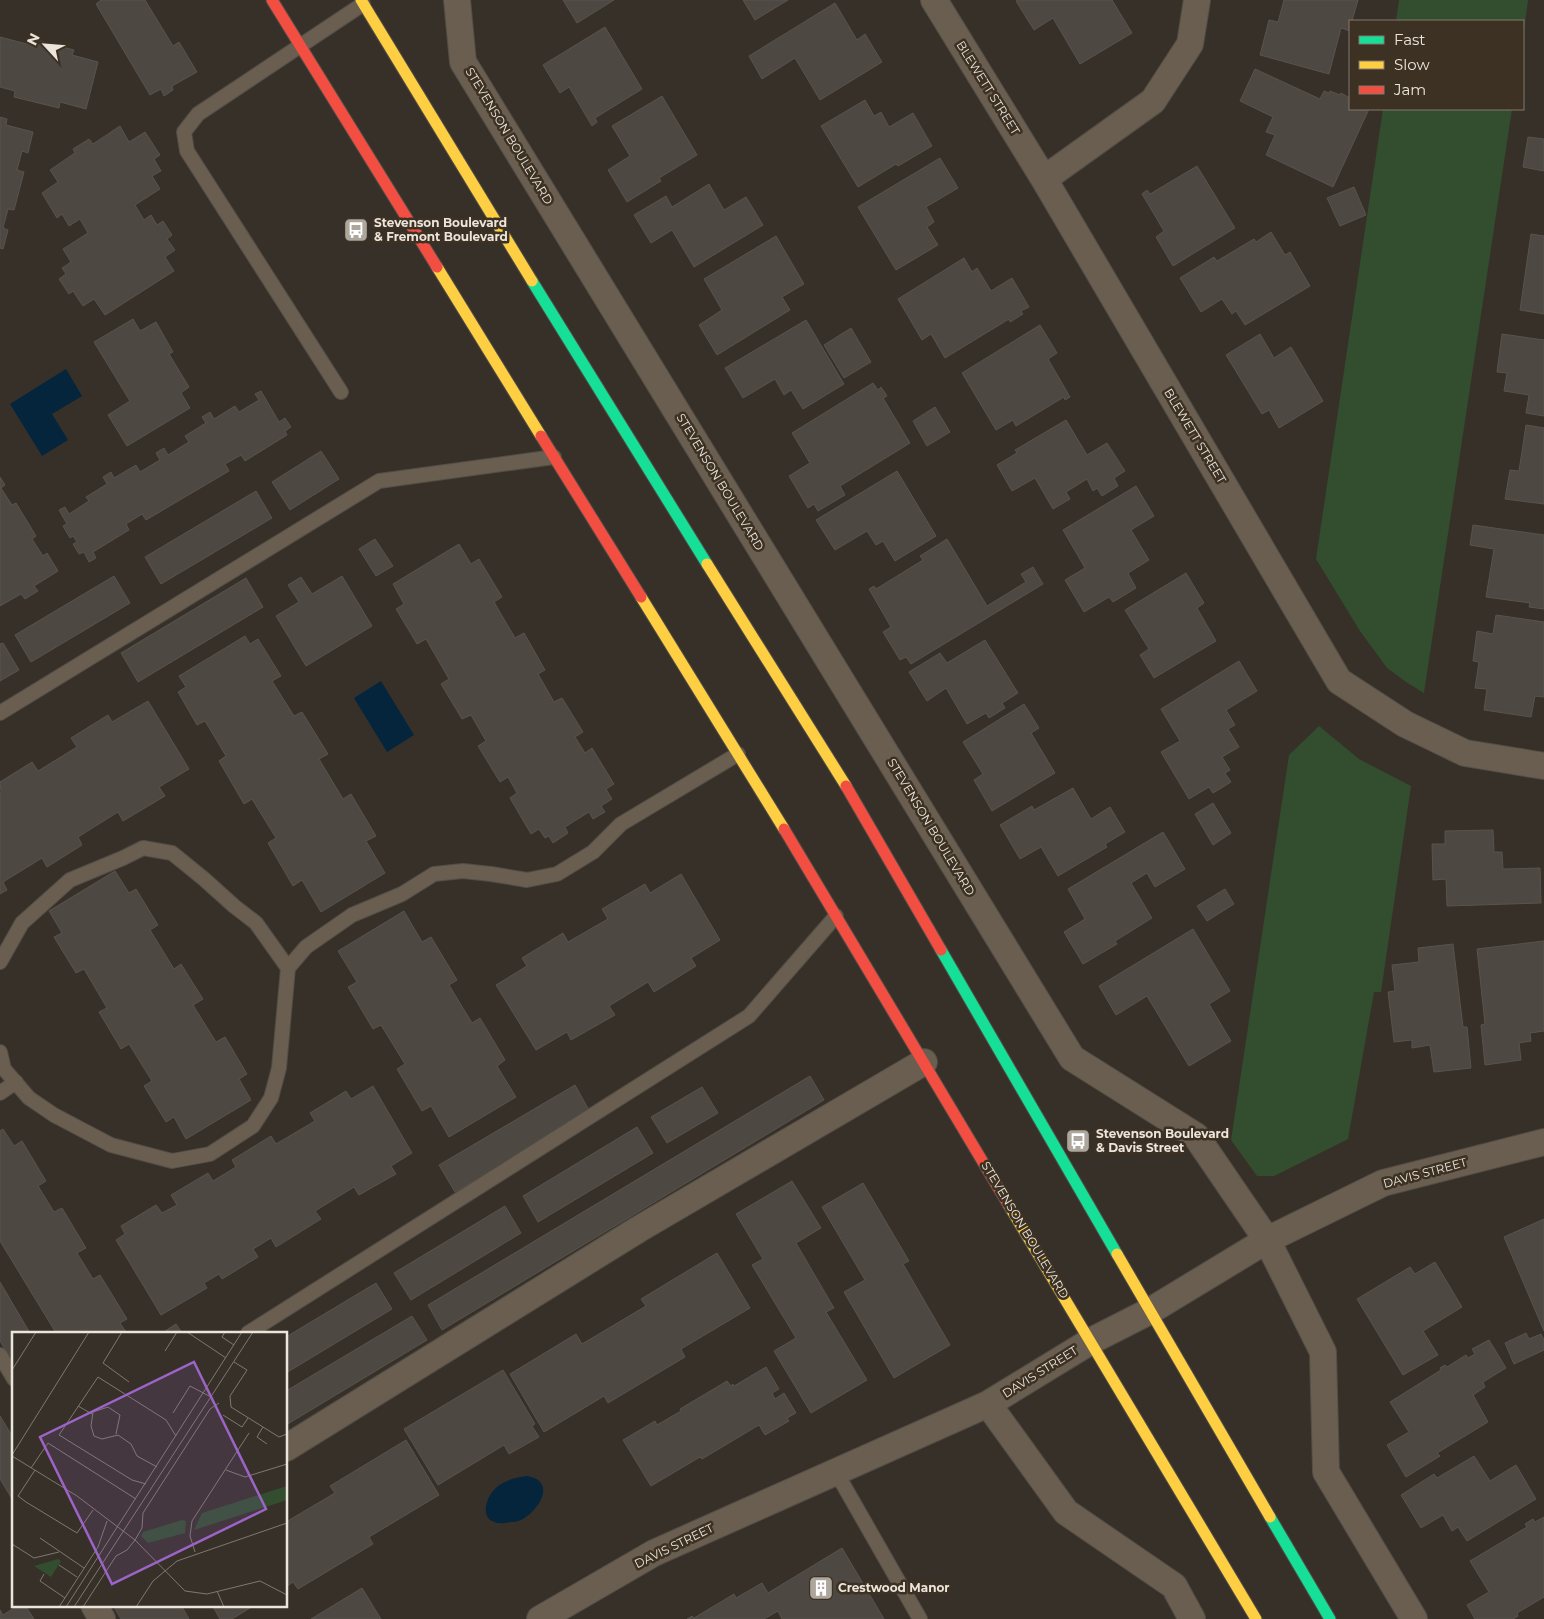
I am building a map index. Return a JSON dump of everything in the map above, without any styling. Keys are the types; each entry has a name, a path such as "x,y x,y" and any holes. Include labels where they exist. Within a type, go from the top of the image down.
{"main road":[{"name":"STEVENSON BOULEVARD","path":"272,0 738,754 1256,1619"},
{"path":"362,2 602,396 850,792 1330,1619"}],"street":[{"name":"STEVENSON BOULEVARD","path":"457,0 464,62 1072,1058 1196,1136 1267,1240 1323,1352 1326,1472 1414,1619"},
{"name":"BLEWETT STREET","path":"934,0 1044,179 1339,681 1405,724 1465,753 1544,766"},
{"path":"1044,179 1153,100 1190,44 1197,0"},
{"path":"288,1447 639,1229 924,1062"},
{"name":"DAVIS STREET","path":"540,1619 654,1553 988,1404 1091,1341 1150,1311 1267,1240 1384,1183 1544,1142"},
{"path":"988,1404 1066,1512 1174,1586 1192,1619"},
{"path":"95,1606 102,1619"}],"lane":[{"path":"341,392 187,151 184,132 198,114 362,2"},
{"path":"0,713 379,481 554,457"},
{"path":"0,1052 4,1068 29,1098 54,1115 112,1145 172,1162 210,1154 253,1126 271,1098 279,1068 288,968 306,946 352,915 402,894 434,874 464,871 527,880 558,874 592,852 621,824 738,754"},
{"path":"0,962 22,923 70,880 143,848 172,853 204,879 256,923 288,968"},
{"path":"250,1332 749,1016 836,916"},
{"path":"0,1093 16,1082"},
{"path":"0,1355 12,1375"},
{"path":"836,1472 920,1619"}],"green space":[{"path":"1399,0 1528,0 1524,30 1524,20 1396,20"},
{"path":"1383,110 1512,110 1424,693 1387,668 1360,631 1316,559"},
{"path":"1319,726 1359,759 1411,786 1381,992 1374,992 1348,1139 1274,1176 1257,1176 1231,1140 1289,755"}],"water":[{"path":"66,369 82,396 52,414 68,440 42,456 10,404"},
{"path":"381,681 414,735 387,752 354,698"},
{"path":"527,1476 536,1479 542,1484 542,1497 539,1504 521,1520 496,1523 490,1520 486,1508 490,1495 495,1489 507,1481"}],"building":[{"path":"101,0 145,0 173,46 179,42 197,72 172,86 173,90 164,96 161,89 150,95 96,4"},
{"path":"563,0 614,0 577,23"},
{"path":"743,0 788,0 755,20"},
{"path":"1112,0 1132,33 1080,64 1053,18 1034,30 1016,1"},
{"path":"1284,0 1358,0 1352,20 1349,20 1349,31 1341,28 1329,74 1260,55 1269,20 1278,22"},
{"path":"835,3 857,40 865,34 882,62 820,100 795,58 762,79 749,56"},
{"path":"605,27 642,89 595,118 597,122 592,126 569,87 560,93 543,65"},
{"path":"0,37 27,44 29,38 74,50 72,55 98,62 86,109 60,102 59,108 14,97 15,91 0,87"},
{"path":"1255,69 1320,99 1324,91 1340,95 1341,93 1349,97 1349,110 1369,110 1333,187 1266,155 1275,135 1266,132 1273,117 1240,101"},
{"path":"662,96 697,155 659,178 661,181 627,202 608,170 630,156 612,126"},
{"path":"865,100 874,116 881,112 889,127 913,113 932,146 898,166 896,164 858,187 821,126"},
{"path":"0,117 7,119 6,125 33,132 28,153 22,151 17,170 24,172 14,210 8,209 3,228 8,230 3,249 0,248"},
{"path":"120,126 129,142 145,132 160,155 154,159 161,171 152,176 160,189 135,205 144,220 151,215 157,225 163,221 172,235 167,239 175,250 165,257 174,271 105,315 94,299 83,306 73,291 69,294 59,279 66,274 62,268 71,262 63,249 88,233 80,219 69,226 62,214 57,218 42,193 58,182 50,170 75,153 73,149 89,139 93,144"},
{"path":"1528,137 1544,139 1544,171 1523,167"},
{"path":"940,158 958,188 926,207 934,222 927,227 938,245 896,270 858,207"},
{"path":"1197,166 1235,228 1173,266 1156,237 1164,231 1142,194 1147,190 1150,194"},
{"path":"709,184 724,210 746,197 763,225 694,267 672,230 651,243 634,215 666,196 672,207"},
{"path":"1354,187 1366,215 1340,226 1327,198"},
{"path":"1271,232 1285,255 1290,252 1310,286 1245,325 1236,311 1232,314 1222,299 1201,312 1180,278 1214,257 1217,261 1254,239 1256,242"},
{"path":"1531,234 1544,236 1544,314 1520,310"},
{"path":"776,236 804,284 782,297 790,310 717,355 699,325 722,310 704,279"},
{"path":"964,258 972,272 977,268 991,291 1012,278 1029,307 1021,311 1023,314 1010,322 1009,319 945,358 931,334 922,340 898,299"},
{"path":"133,319 140,331 156,322 173,352 169,354 189,387 181,393 190,408 127,446 108,415 130,401 94,342"},
{"path":"806,320 844,384 803,409 791,390 784,395 775,379 743,398 725,368"},
{"path":"1040,325 1057,353 1048,359 1070,397 1065,400 1064,397 1016,426 1013,420 996,430 962,373"},
{"path":"851,328 871,362 844,378 824,345"},
{"path":"1260,334 1274,358 1291,347 1323,401 1279,428 1269,410 1262,414 1226,355"},
{"path":"1502,334 1544,340 1544,416 1526,413 1529,395 1504,391 1507,373 1497,372"},
{"path":"873,383 878,390 881,387 887,396 883,398 910,443 840,486 845,495 818,511 814,504 808,508 789,476 810,463 792,433"},
{"path":"261,391 279,422 285,418 291,427 285,431 287,435 245,461 241,455 225,464 229,471 146,520 142,514 126,524 129,530 93,552 96,558 89,562 84,552 79,554 73,544 77,542 73,536 70,538 63,526 67,524 59,510 65,507 69,514 89,501 86,497 107,484 103,477 111,472 114,478 136,465 140,472 160,460 156,453 164,448 168,455 189,442 185,436 206,423 202,417 210,412 214,419 235,406 239,412 259,400 255,394"},
{"path":"935,407 950,432 927,446 913,421"},
{"path":"1066,420 1087,455 1107,443 1125,471 1114,478 1118,486 1102,496 1097,488 1093,491 1087,479 1066,492 1070,499 1053,509 1035,478 1012,491 997,465 1017,453 1015,450"},
{"path":"1526,425 1544,428 1544,504 1505,499 1510,470 1519,471"},
{"path":"321,451 339,479 290,510 272,482"},
{"path":"897,471 936,536 895,561 883,541 876,545 867,531 835,550 816,520"},
{"path":"0,477 5,485 1,488 12,505 16,503 36,536 32,539 43,556 47,553 58,571 34,586 38,591 25,599 21,594 0,606"},
{"path":"1136,486 1154,516 1131,530 1149,560 1128,573 1136,588 1113,602 1109,597 1084,612 1065,580 1085,568 1063,530"},
{"path":"256,491 272,518 161,584 145,557"},
{"path":"1473,525 1544,535 1544,609 1529,607 1530,603 1486,597 1494,549 1470,545"},
{"path":"375,539 393,566 376,576 359,549"},
{"path":"947,539 987,606 1026,582 1021,574 1033,567 1043,584 911,664 906,657 900,660 883,632 891,627 869,589 874,586 876,589 923,560 920,556"},
{"path":"459,544 471,564 479,559 502,597 494,602 515,638 524,633 545,670 538,674 554,702 562,698 583,732 575,737 585,753 592,748 614,784 606,789 612,799 601,806 605,812 593,819 589,812 565,827 568,833 553,843 549,836 545,838 539,829 531,834 510,798 517,793 508,777 500,782 478,746 486,741 471,715 462,719 441,684 449,679 426,639 417,644 396,609 404,604 393,584"},
{"path":"1186,573 1204,603 1197,608 1216,641 1154,678 1140,655 1149,649 1125,610"},
{"path":"114,576 130,603 31,662 15,635"},
{"path":"342,576 372,626 306,666 276,616 299,602 288,585 301,577 312,594"},
{"path":"246,578 263,607 138,682 121,653"},
{"path":"1496,615 1544,622 1544,697 1535,696 1531,717 1484,710 1487,689 1475,688 1479,662 1473,661 1477,631 1493,634"},
{"path":"245,636 250,644 258,639 281,676 272,681 294,716 302,712 328,754 319,759 343,799 351,794 376,836 366,841 385,873 321,912 302,880 293,886 268,843 276,838 252,799 244,804 219,761 226,756 205,721 197,725 178,692 186,687 179,676"},
{"path":"985,640 1018,693 1002,703 1005,708 989,718 986,713 967,724 946,688 927,701 909,672 940,653 947,663"},
{"path":"3,643 19,670 0,681 0,644"},
{"path":"1239,661 1257,691 1226,710 1235,725 1228,729 1239,747 1222,757 1230,770 1225,773 1231,782 1213,793 1209,787 1189,799 1161,752 1180,741 1161,709"},
{"path":"148,701 189,769 159,787 165,796 123,821 118,812 78,837 82,845 47,867 42,858 3,882 7,890 0,894 0,782 32,762 38,771 77,747 71,738 108,715 112,722"},
{"path":"1024,704 1039,728 1031,733 1055,773 992,811 974,780 983,774 963,742"},
{"path":"1073,788 1091,819 1110,807 1125,832 1105,844 1107,847 1058,876 1041,847 1020,859 1000,825 1032,806 1034,810"},
{"path":"1213,803 1231,833 1213,845 1195,814"},
{"path":"1493,830 1494,852 1502,852 1503,869 1540,868 1541,903 1447,906 1446,879 1433,880 1432,844 1445,844 1445,831"},
{"path":"1163,832 1185,869 1155,887 1147,873 1131,883 1152,918 1115,941 1117,944 1083,964 1064,932 1085,919 1068,889"},
{"path":"115,871 129,893 136,889 158,925 150,930 174,969 181,964 203,999 193,1005 216,1042 225,1037 247,1074 239,1079 251,1100 186,1139 174,1117 166,1122 144,1086 152,1081 129,1044 121,1049 99,1012 107,1008 84,969 76,973 54,937 62,933 49,911"},
{"path":"681,874 720,940 691,958 696,966 654,992 648,982 609,1006 615,1015 571,1040 567,1032 536,1050 496,985 527,966 522,958 563,933 568,942 608,919 602,909 645,884 650,893"},
{"path":"1225,889 1234,904 1207,921 1197,906"},
{"path":"404,911 422,942 431,937 457,980 449,985 472,1023 480,1018 505,1060 497,1066 516,1097 449,1137 431,1106 422,1111 397,1069 405,1064 381,1025 373,1029 348,987 357,982 338,951"},
{"path":"1193,929 1230,991 1209,1004 1231,1041 1189,1066 1147,996 1116,1015 1099,986"},
{"path":"1544,941 1544,1031 1530,1033 1531,1041 1519,1043 1521,1060 1485,1065 1481,1025 1485,1024 1477,949"},
{"path":"1453,944 1463,1027 1467,1027 1471,1068 1434,1072 1430,1045 1412,1048 1412,1040 1394,1042 1388,992 1395,991 1392,965 1419,962 1418,948"},
{"path":"810,1076 824,1100 442,1330 428,1305"},
{"path":"575,1085 590,1112 455,1192 439,1165"},
{"path":"373,1086 412,1153 391,1166 396,1174 359,1195 354,1187 315,1211 321,1219 276,1247 271,1238 253,1249 258,1257 222,1279 219,1274 204,1283 207,1288 161,1315 116,1240 125,1234 121,1226 156,1205 162,1213 177,1205 171,1195 208,1173 213,1181 236,1167 232,1160 271,1136 276,1144 315,1121 310,1113 346,1091 351,1099"},
{"path":"702,1087 718,1113 667,1143 651,1117"},
{"path":"637,1127 653,1153 538,1222 523,1196"},
{"path":"3,1129 14,1146 22,1141 46,1181 38,1186 54,1212 62,1208 86,1248 77,1253 93,1279 100,1275 127,1319 120,1323 126,1332 55,1332 0,1241 0,1131"},
{"path":"792,1181 821,1228 796,1243 834,1308 826,1312 867,1380 811,1413 774,1351 796,1338 752,1265 763,1259 736,1214"},
{"path":"863,1183 909,1261 903,1264 950,1345 894,1378 844,1292 865,1280 822,1207"},
{"path":"505,1206 521,1233 411,1300 394,1273"},
{"path":"1544,1219 1544,1331 1504,1237"},
{"path":"717,1253 750,1308 681,1349 685,1357 608,1403 604,1396 544,1432 510,1374 576,1334 582,1344 646,1306 641,1299"},
{"path":"1435,1262 1462,1307 1423,1331 1438,1355 1403,1375 1357,1299 1410,1267 1415,1274"},
{"path":"0,1282 29,1332 12,1332 12,1361 0,1341"},
{"path":"376,1283 392,1309 288,1372 288,1336"},
{"path":"412,1316 427,1340 288,1424 288,1390"},
{"path":"176,1324 181,1332 164,1332"},
{"path":"1526,1333 1529,1339 1541,1334 1544,1340 1544,1350 1514,1364 1505,1343"},
{"path":"1489,1340 1506,1368 1483,1382 1485,1387 1473,1395 1488,1422 1437,1453 1440,1456 1406,1477 1387,1445 1409,1432 1390,1402 1441,1370 1440,1368 1445,1365 1447,1367 1466,1355 1468,1358 1475,1354 1472,1349"},
{"path":"766,1367 779,1389 772,1393 775,1399 784,1393 796,1413 787,1418 789,1421 765,1435 759,1425 702,1459 700,1457 651,1486 623,1440 655,1421 657,1425 727,1381 731,1386 733,1384 734,1386"},
{"path":"503,1370 535,1424 532,1426 539,1437 509,1454 504,1445 438,1485 404,1429"},
{"path":"0,1416 12,1436 12,1499 0,1479"},
{"path":"406,1440 439,1495 369,1537 373,1544 298,1589 293,1582 288,1586 288,1521 335,1493 330,1486"},
{"path":"1474,1456 1490,1481 1516,1465 1536,1499 1467,1541 1458,1527 1452,1531 1443,1515 1421,1528 1401,1495 1434,1474 1437,1478"},
{"path":"1544,1517 1544,1597 1517,1613 1518,1616 1513,1619 1475,1619 1467,1605 1489,1592 1470,1561 1527,1527 1525,1524 1533,1519 1535,1522"},
{"name":"Crestwood Manor","path":"842,1548 884,1619 782,1619 778,1611 764,1619 687,1619 692,1616 694,1618 734,1594 736,1598 762,1583 768,1593"},
{"path":"362,1588 381,1619 311,1619"},
{"path":"17,1606 26,1606 34,1619 0,1619 0,1610 3,1615"},
{"path":"114,1606 182,1606 189,1619 121,1619"},
{"path":"213,1606 253,1606 232,1619 220,1619"}],"traffic: fast":[{"path":"532,281 707,564"},
{"path":"941,950 1117,1254"},
{"path":"1270,1517 1330,1619"}],"traffic: slow":[{"path":"361,0 532,281"},
{"path":"437,267 541,436"},
{"path":"707,564 846,786"},
{"path":"641,597 784,829"},
{"path":"1008,1204 1256,1619"},
{"path":"1117,1254 1270,1517"}],"traffic: jam":[{"path":"272,0 437,267"},
{"path":"541,436 641,597"},
{"path":"846,786 941,950"},
{"path":"784,829 1008,1204"}],"place":[{"name":"Stevenson Boulevard & Fremont Boulevard","path":"356,230"},
{"name":"Stevenson Boulevard & Davis Street","path":"1078,1141"},
{"name":"Crestwood Manor","path":"821,1588"}]}
